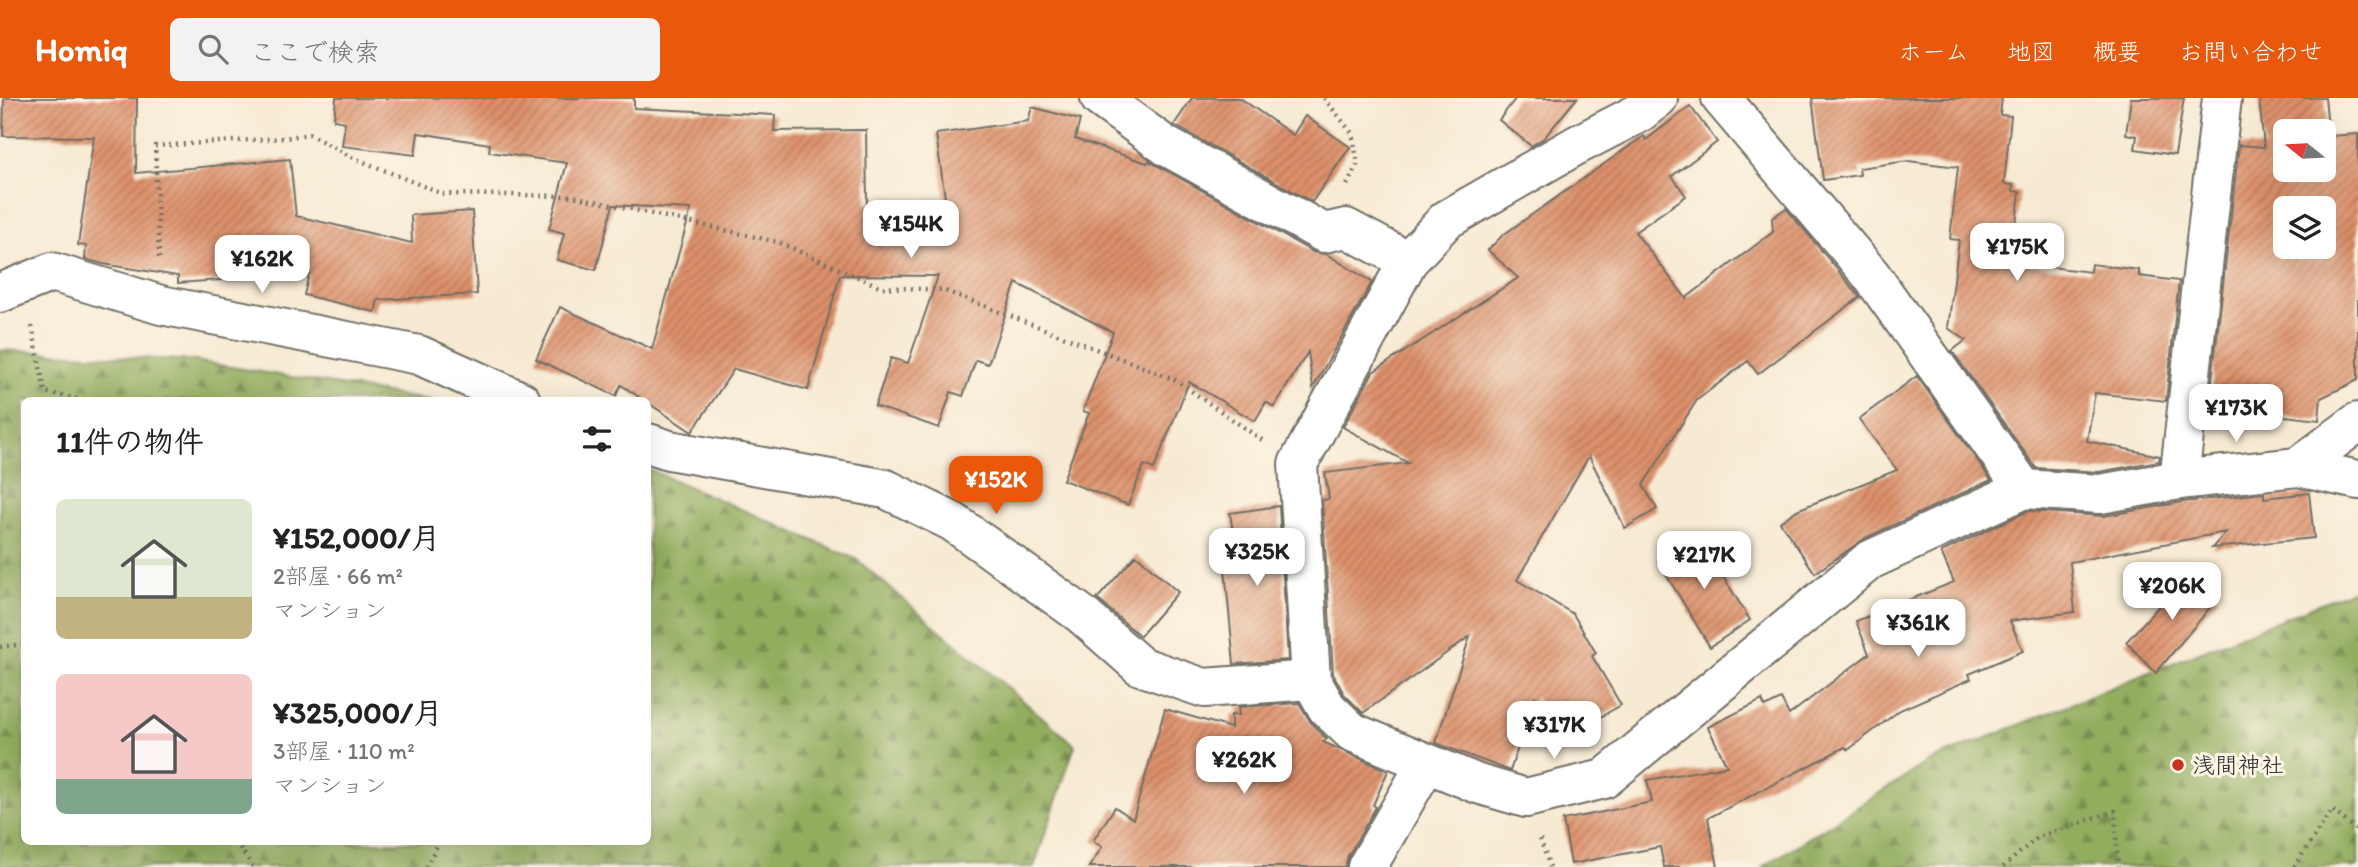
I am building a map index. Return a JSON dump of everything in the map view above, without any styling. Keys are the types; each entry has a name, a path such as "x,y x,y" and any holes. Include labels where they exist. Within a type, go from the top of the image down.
{"street":[{"path":"1100,98 1166,146 1289,216 1324,233 1346,228 1408,261"},
{"path":"1658,98 1639,113 1574,146 1446,220 1408,261 1298,464 1311,680 1327,708 1352,732 1478,784 1526,798 1604,779 1870,560 2024,489 2100,495 2179,480 2298,467 2358,481"},
{"path":"1721,98 1871,275 2024,489"},
{"path":"2179,480 2222,98"},
{"path":"0,293 52,272 161,306 419,355 511,397"},
{"path":"2298,467 2358,422"},
{"path":"651,444 669,450 886,489 953,522 1081,614 1140,666 1204,688 1311,680"},
{"path":"1367,867 1426,764"}],"path":[{"path":"1324,98 1352,133 1358,163"},
{"path":"161,306 155,146 309,134 349,156 443,194 572,196 778,242 881,286 943,290 1174,379 1298,464"},
{"path":"31,319 45,392 68,397"},
{"path":"0,647 21,644"},
{"path":"2294,867 2332,810 2358,831"},
{"path":"2003,867 2039,837 2115,811 2118,867"},
{"path":"238,845 253,867"},
{"path":"426,867 437,845"}],"green space":[{"path":"0,350 196,361 408,397 21,397 21,845 651,845 651,470 856,559 1075,745 1034,867 0,867"},
{"name":"浅間神社","path":"2358,588 2358,867 1763,867 1930,761"}],"building":[{"path":"4,98 137,98 136,173 290,159 296,216 412,243 411,215 472,211 477,294 378,300 375,312 304,295 309,274 178,283 178,276 85,259 86,246 78,245 94,137 3,136"},
{"path":"336,98 634,98 634,108 775,115 774,131 866,130 867,204 946,205 936,134 1028,121 1032,107 1080,120 1075,139 1147,163 1149,161 1313,252 1326,254 1372,282 1313,388 1308,352 1274,407 1266,402 1255,421 1189,382 1154,469 1144,465 1128,505 1063,480 1089,413 1083,411 1113,332 1016,283 988,364 976,360 963,396 951,392 939,428 875,406 891,358 908,363 938,276 840,275 808,390 734,369 692,432 651,405 651,397 639,397 621,385 616,396 536,359 560,307 652,349 691,209 613,205 596,270 557,260 564,233 549,229 567,163 489,152 490,144 418,133 415,155 342,146 345,122 334,120"},
{"path":"1192,98 1240,98 1293,135 1305,116 1350,147 1312,202 1174,125"},
{"path":"1516,98 1577,98 1544,138 1531,146 1499,120"},
{"path":"1812,98 2002,98 2000,115 2011,116 2004,184 2013,185 2013,191 2020,192 2013,245 2020,246 2018,263 2090,272 2091,264 2139,270 2139,276 2179,281 2166,401 2095,393 2087,441 2160,456 2159,461 2099,472 2036,468 1952,351 1966,340 1948,328 1959,240 1950,239 1958,167 1908,161 1859,168 1860,175 1823,180"},
{"path":"2131,98 2184,98 2175,155 2135,149 2137,136 2126,134"},
{"path":"2259,98 2325,98 2327,119 2273,119 2273,182 2336,182 2336,136 2358,134 2358,380 2321,398 2319,420 2209,407 2239,145 2264,147"},
{"path":"1690,106 1717,142 1672,176 1686,196 1635,232 1686,298 1773,232 1772,218 1786,208 1860,297 1758,374 1748,361 1697,400 1643,485 1657,509 1625,528 1589,456 1517,580 1573,614 1596,653 1592,656 1621,705 1561,740 1535,697 1510,771 1436,743 1470,636 1363,713 1344,694 1333,674 1322,500 1329,499 1325,473 1408,463 1343,427 1373,372 1518,278 1488,250 1503,235 1644,136 1646,140"},
{"path":"1917,376 1991,480 1867,537 1815,573 1780,522 1797,510 1897,470 1859,419"},
{"path":"2264,493 2264,498 2309,493 2314,538 2212,548 2226,532 2070,562 2075,612 2010,621 2023,651 1969,674 1971,679 1900,710 1848,750 1845,747 1708,818 1718,867 1664,867 1660,847 1571,864 1563,820 1652,802 1647,780 1727,766 1708,727 1762,700 1765,707 1781,699 1789,715 1869,654 1856,621 1954,582 1941,552 2028,511 2104,516 2182,502"},
{"path":"1279,506 1288,660 1234,664 1224,559 1237,558 1230,513"},
{"path":"1698,536 1750,620 1710,647 1658,561"},
{"path":"1136,555 1178,592 1140,636 1097,599"},
{"path":"2191,571 2218,598 2156,673 2126,642"},
{"path":"1299,703 1312,724 1327,739 1323,742 1388,771 1373,805 1376,807 1348,856 1345,867 1089,867 1102,847 1093,841 1115,807 1133,819 1165,709 1231,728 1231,715 1239,715 1238,707"}],"place":[{"name":"浅間神社","path":"2178,765"}]}
